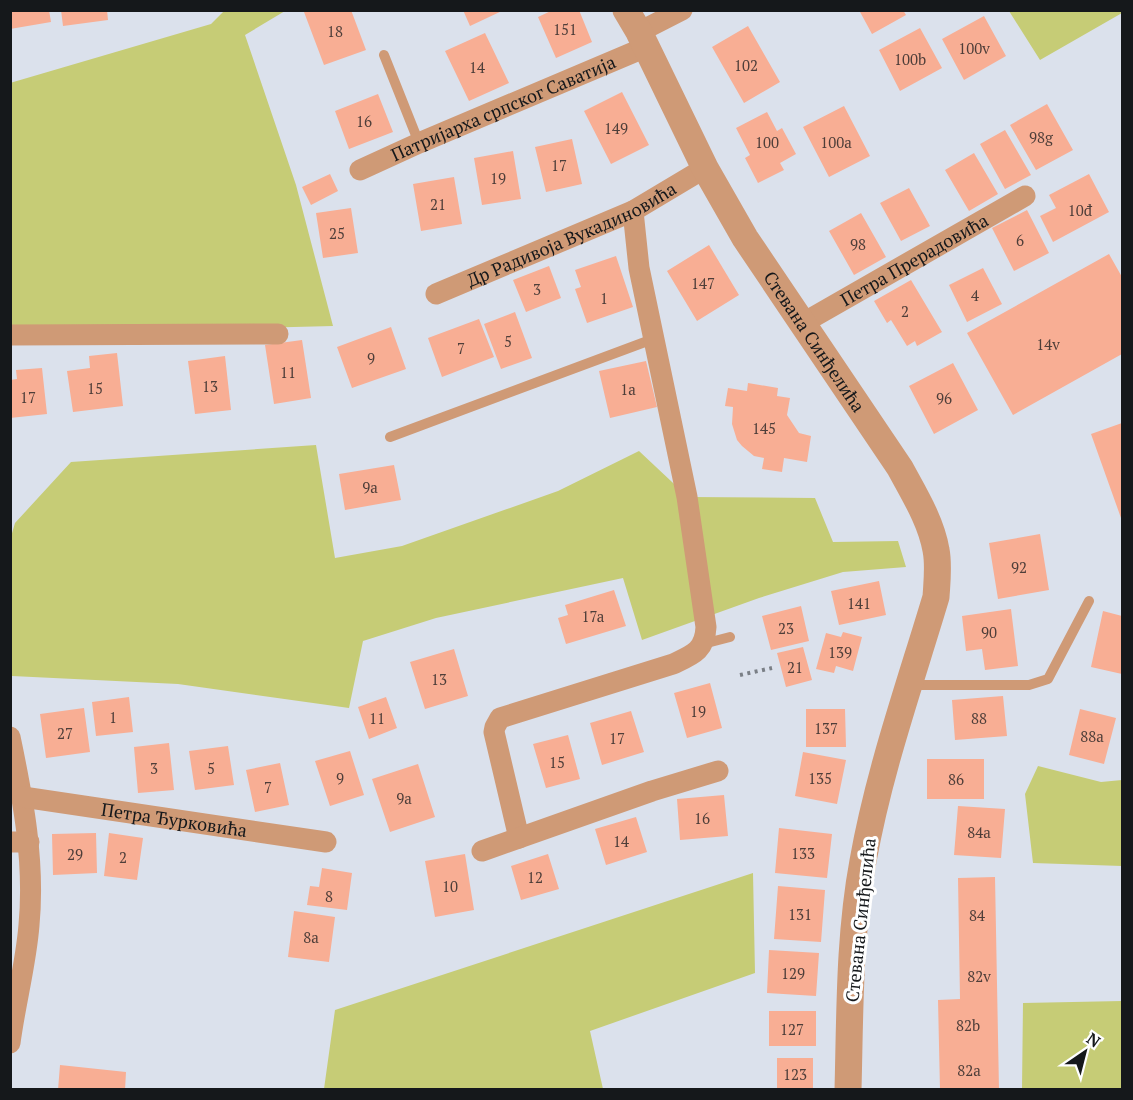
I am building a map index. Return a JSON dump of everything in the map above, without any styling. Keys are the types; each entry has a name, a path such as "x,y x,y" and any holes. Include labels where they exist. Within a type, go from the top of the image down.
{"street":[{"name":"Патријарха српског Саватија","path":"360,170 419,143 637,30 682,10"},
{"name":"Стевана Синђелића","path":"637,30 705,168 745,238 900,468 931,531 936,550 938,570 936,597 888,753 862,863 854,938 848,1089"},
{"name":"Др Радивоја Вукадиновића","path":"436,294 633,211 705,168"},
{"name":"Петра Прерадовића","path":"802,323 1025,196"},
{"path":"519,838 494,732 500,718 673,664 697,652 706,636 687,497 639,268 633,211"},
{"path":"10,335 278,334"},
{"path":"10,737 23,797 20,842 29,926 11,1032"},
{"path":"482,851 652,790 718,771"},
{"name":"Петра Ђурковића","path":"23,797 326,842"}],"lane":[{"path":"384,55 419,143"},
{"path":"390,437 653,339"},
{"path":"909,685 1029,684 1048,679 1089,601"},
{"path":"703,644 730,638"}],"path":[{"path":"740,675 772,668"}],"green space":[{"path":"1122,10 1122,13 1040,60 1009,11"},
{"path":"224,11 285,11 245,35 296,185 333,326 11,334 10,83 211,24"},
{"path":"316,445 335,558 402,546 558,491 639,451 688,497 815,498 833,542 898,541 906,567 843,572 759,598 642,640 623,578 436,618 363,641 349,708 178,684 12,676 10,540 15,523 71,462"},
{"path":"1038,766 1101,782 1122,780 1122,866 1033,863 1025,794"},
{"path":"753,873 755,973 590,1031 603,1089 324,1089 335,1010"},
{"path":"1122,1001 1122,1089 1022,1089 1023,1003"}],"building":[{"path":"10,10 49,10 51,22 10,29"},
{"path":"61,10 107,10 108,20 63,26"},
{"path":"351,10 366,50 324,65 304,12"},
{"path":"463,10 504,10 470,26"},
{"path":"553,10 579,10 592,42 556,58 538,17"},
{"path":"859,10 903,10 906,15 872,34"},
{"path":"984,16 1006,56 964,80 942,39"},
{"path":"748,26 780,82 744,103 712,47"},
{"path":"920,28 942,68 900,91 879,50"},
{"path":"485,33 509,83 469,101 445,51"},
{"path":"622,92 649,145 611,164 584,111"},
{"path":"378,94 393,132 349,149 335,111"},
{"path":"1047,104 1073,150 1036,170 1010,125"},
{"path":"844,106 870,156 829,177 803,127"},
{"path":"767,112 777,131 782,128 796,154 780,163 784,170 758,183 745,158 750,155 736,128"},
{"path":"1005,130 1031,175 1005,189 980,144"},
{"path":"572,139 582,184 546,192 535,147"},
{"path":"513,151 521,199 482,205 474,158"},
{"path":"974,153 998,194 969,211 945,170"},
{"path":"330,174 338,191 311,205 302,187"},
{"path":"1089,174 1109,212 1053,242 1040,216 1056,208 1049,195"},
{"path":"454,177 462,224 421,231 413,184"},
{"path":"909,188 930,226 901,241 880,203"},
{"path":"351,208 358,253 323,258 316,213"},
{"path":"1027,210 1049,253 1014,271 992,228"},
{"path":"861,213 886,257 854,275 829,231"},
{"path":"709,245 739,295 697,321 667,271"},
{"path":"1109,254 1122,277 1122,354 1013,415 967,333"},
{"path":"616,256 633,307 587,323 575,289 581,287 575,270"},
{"path":"549,266 561,298 526,312 513,280"},
{"path":"983,268 1002,304 967,322 949,285"},
{"path":"911,280 942,332 917,346 915,341 907,346 891,320 887,323 874,301"},
{"path":"515,312 532,358 501,369 484,324"},
{"path":"479,319 494,357 442,377 428,338"},
{"path":"391,327 406,369 352,388 337,347"},
{"path":"302,340 311,398 274,404 265,345"},
{"path":"117,353 123,406 73,412 67,371 90,368 89,356"},
{"path":"225,356 231,410 195,414 188,361"},
{"path":"646,361 657,407 610,418 599,371"},
{"path":"953,363 978,410 934,434 909,386"},
{"path":"42,368 47,414 10,418 10,380 17,379 16,370"},
{"path":"748,383 778,388 777,396 790,398 787,415 799,433 811,436 807,462 784,458 782,472 762,469 764,458 754,456 737,440 732,424 733,407 725,406 728,388 747,391"},
{"path":"1122,423 1122,517 1121,518 1091,434"},
{"path":"394,465 401,500 345,510 339,474"},
{"path":"1040,534 1049,590 998,599 989,543"},
{"path":"879,581 886,615 839,625 831,591"},
{"path":"614,590 626,626 566,644 558,618 568,615 565,605"},
{"path":"801,606 809,641 771,650 762,616"},
{"path":"1011,609 1018,666 985,670 982,649 966,651 962,616"},
{"path":"1103,611 1122,616 1122,674 1091,667"},
{"path":"843,632 862,637 853,671 836,666 834,673 816,669 826,633 841,637"},
{"path":"803,647 812,680 786,687 777,653"},
{"path":"454,649 468,696 425,709 410,662"},
{"path":"710,683 722,728 687,738 674,693"},
{"path":"1003,696 1007,736 955,740 952,700"},
{"path":"129,697 133,732 96,736 92,702"},
{"path":"386,697 397,728 369,739 358,707"},
{"path":"84,708 90,752 46,758 40,714"},
{"path":"806,709 845,709 846,747 806,747"},
{"path":"1080,709 1116,718 1104,764 1069,755"},
{"path":"631,711 644,752 602,765 590,723"},
{"path":"568,735 580,779 546,788 533,744"},
{"path":"169,743 174,790 138,793 134,747"},
{"path":"228,746 234,785 195,790 189,751"},
{"path":"350,751 364,795 330,806 315,761"},
{"path":"803,752 846,760 837,804 795,796"},
{"path":"927,759 984,759 984,799 927,799"},
{"path":"280,763 289,805 255,812 246,770"},
{"path":"418,764 435,817 390,832 372,779"},
{"path":"724,795 728,836 680,840 677,799"},
{"path":"958,806 1005,809 1001,858 954,855"},
{"path":"636,817 647,852 606,865 595,829"},
{"path":"779,828 832,834 827,878 775,873"},
{"path":"96,833 97,873 53,875 52,834"},
{"path":"109,833 143,838 137,880 104,876"},
{"path":"465,854 474,910 435,917 425,861"},
{"path":"548,854 559,889 521,900 511,866"},
{"path":"322,868 352,873 347,910 307,905 310,886 319,887"},
{"path":"995,877 999,1090 940,1090 938,1000 960,999 958,878"},
{"path":"778,886 825,890 821,942 774,939"},
{"path":"294,911 335,917 329,962 288,957"},
{"path":"769,950 819,953 816,996 767,993"},
{"path":"769,1011 816,1011 816,1046 769,1046"},
{"path":"777,1058 813,1058 813,1090 777,1090"},
{"path":"60,1065 126,1072 125,1090 58,1090"}]}
